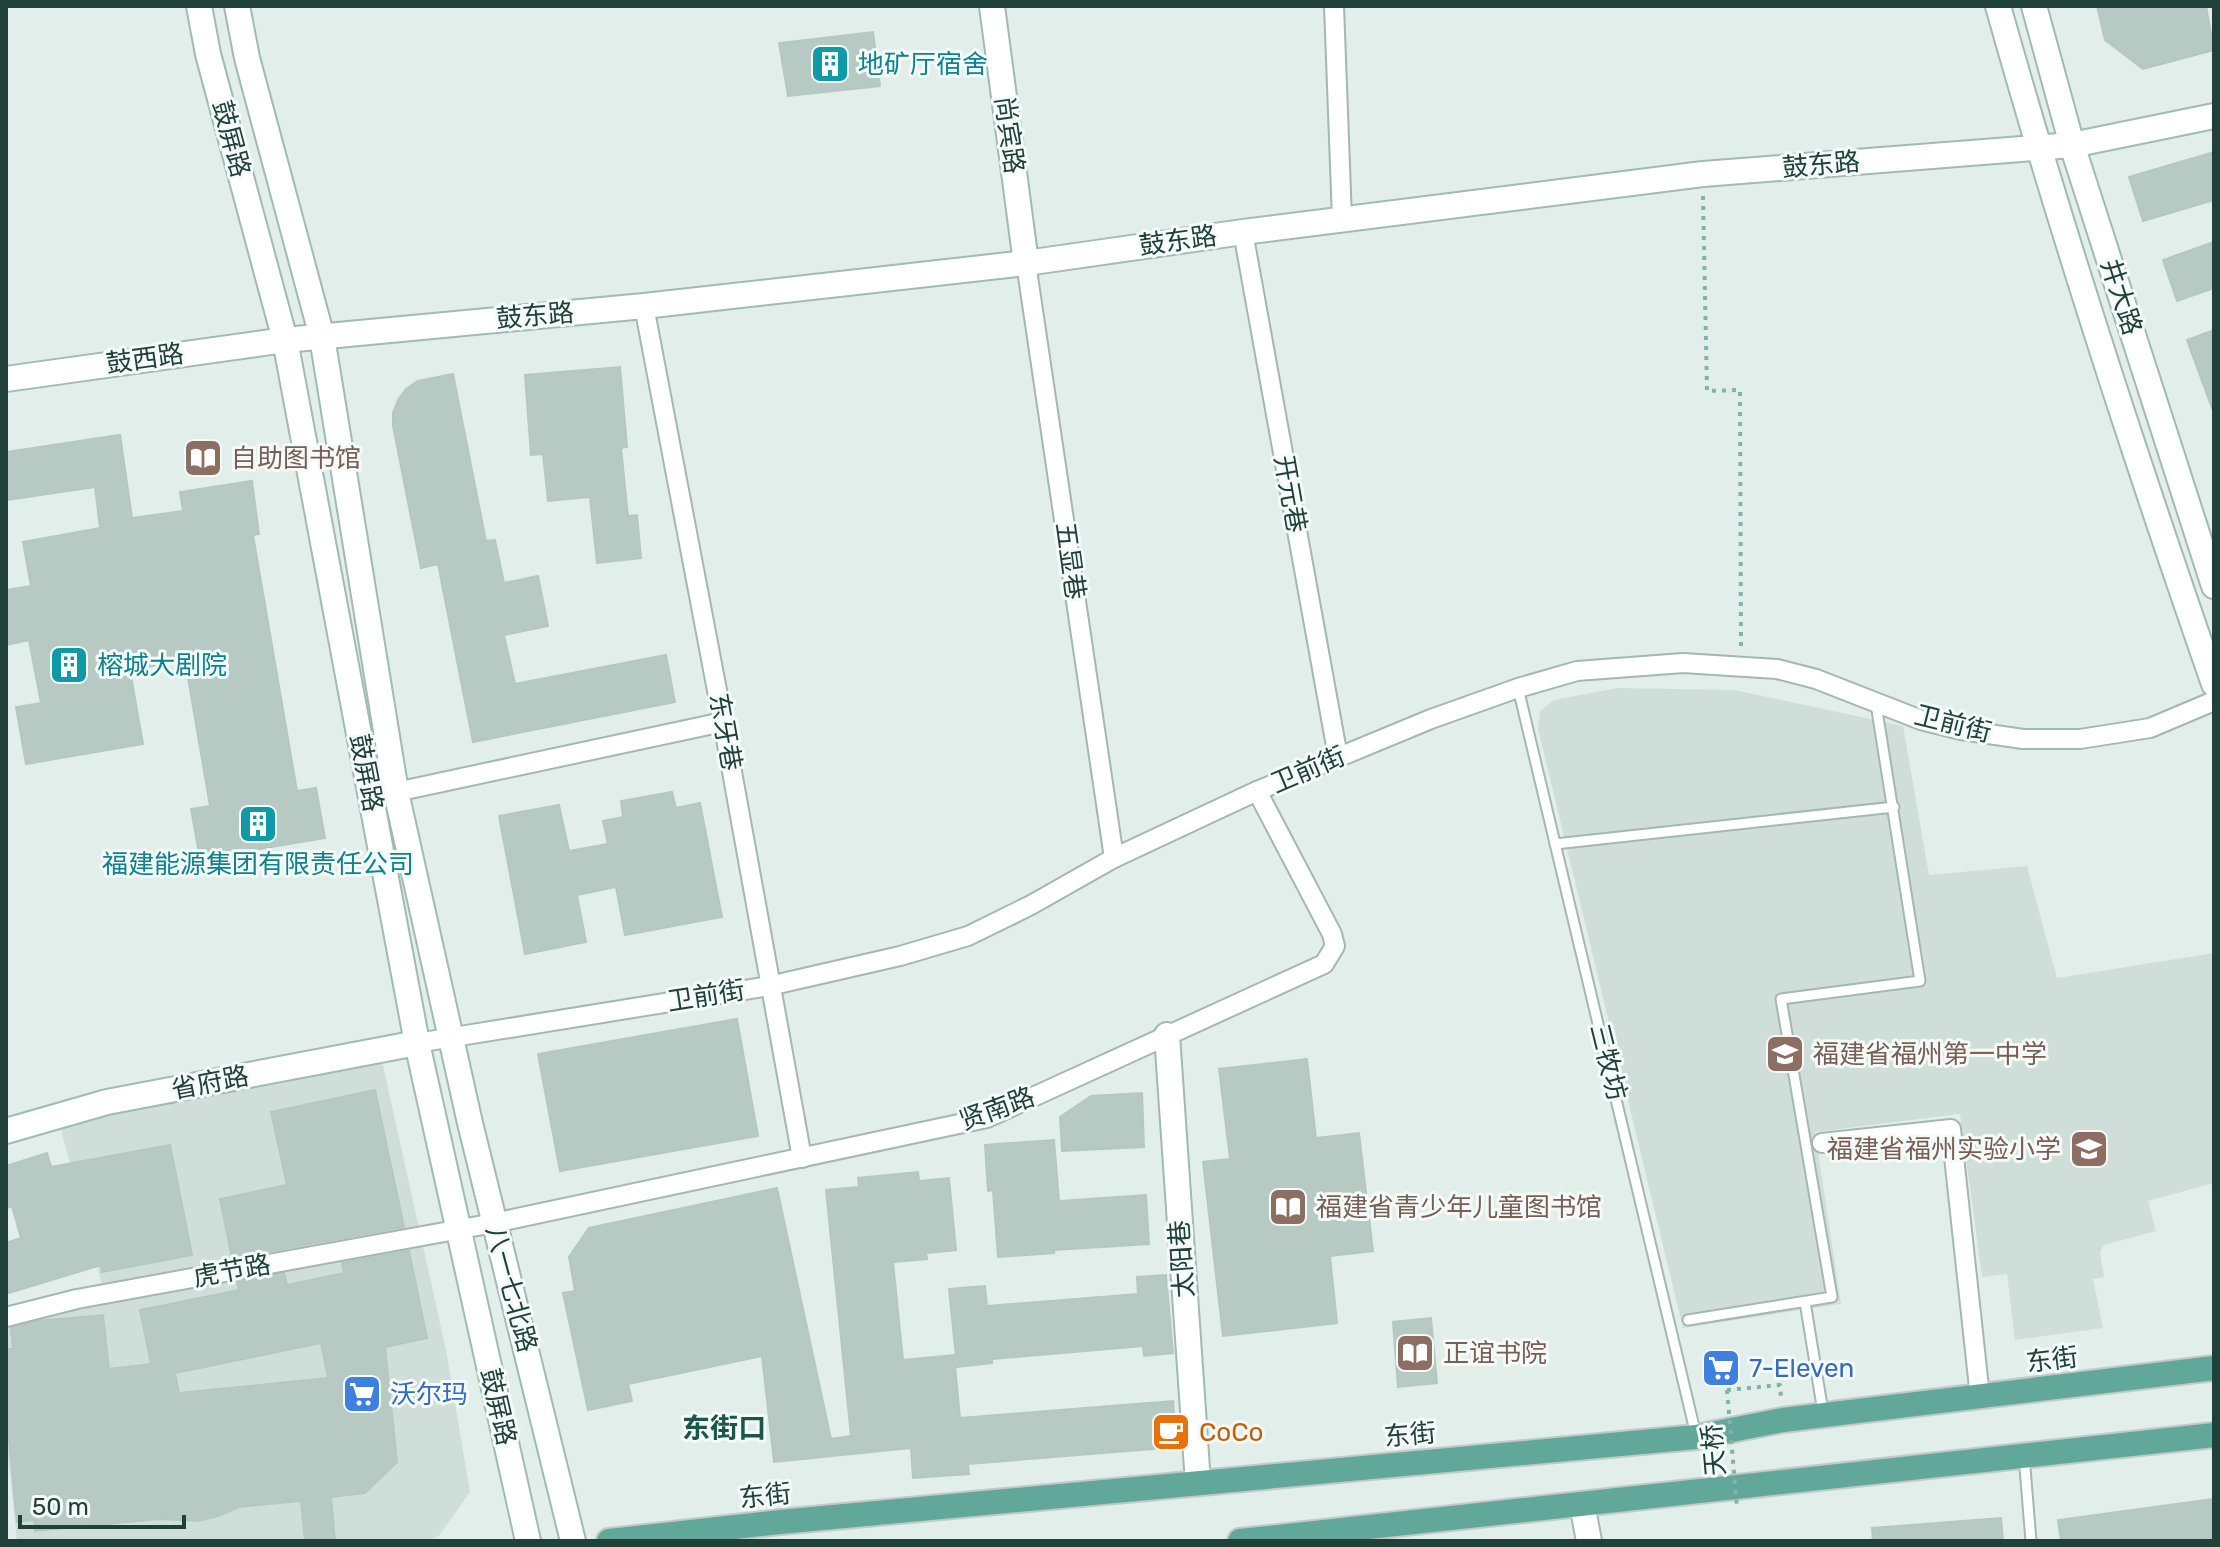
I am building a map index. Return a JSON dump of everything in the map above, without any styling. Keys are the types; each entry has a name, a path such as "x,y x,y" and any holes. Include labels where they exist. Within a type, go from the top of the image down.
{"main road":[{"name":"东街","path":"609,1541 1696,1437 1783,1420 2214,1368"},
{"path":"1240,1541 2214,1435"}],"street":[{"name":"鼓屏路","path":"199,6 208,54 285,340 417,1043 528,1541"},
{"name":"鼓屏路","path":"237,6 247,58 322,337 396,792 451,1036"},
{"name":"尚宾路","path":"992,6 1026,263"},
{"path":"1334,6 1342,219"},
{"path":"1998,6 2038,147 2163,538 2214,684"},
{"name":"井大路","path":"2034,6 2072,145 2214,586"},
{"name":"鼓东路","path":"285,340 644,306 1026,263 1243,232 1703,174 2072,145 2214,116"},
{"name":"开元巷","path":"1243,232 1338,757"},
{"name":"五显巷","path":"1026,263 1114,858"},
{"name":"东牙巷","path":"644,306 802,1158"},
{"name":"鼓西路","path":"6,379 285,340"},
{"name":"卫前街","path":"417,1043 769,986 900,956 968,936 1114,858 1257,791 1431,719 1577,671 1683,663 1777,669 1876,700 1921,720 1961,730 2023,739 2066,739 2150,728 2214,701"},
{"path":"396,792 723,722"},
{"name":"贤南路","path":"458,1229 987,1118 1324,964 1335,946 1332,934 1257,791"},
{"name":"太阳巷","path":"1167,1035 1198,1483"},
{"name":"八一七北路","path":"451,1036 573,1541"},
{"name":"省府路","path":"6,1131 107,1102 417,1043"},
{"path":"1822,1143 1951,1129 1980,1397"},
{"name":"虎节路","path":"6,1317 77,1299 458,1229"},
{"path":"1582,1504 1589,1541"}],"lane":[{"name":"三牧坊","path":"1518,688 1696,1437"},
{"path":"1688,1320 1832,1297 1781,999 1920,981 1876,700"},
{"path":"1555,844 1894,807"},
{"path":"1805,1302 1824,1415"},
{"path":"2024,1456 2031,1541"}],"path":[{"path":"1703,174 1707,391 1740,390 1741,665"},
{"name":"天桥","path":"1737,1508 1727,1390 1780,1385 1783,1420"}],"shaded area":[{"name":"福建省福州第一中学","path":"1617,688 1734,690 1903,726 1929,875 2027,866 2057,978 2214,953 2214,1183 2148,1201 2156,1231 2104,1245 2100,1252 2104,1277 2093,1279 2103,1328 2015,1340 2007,1274 1982,1277 1960,1114 1815,1132 1841,1304 1683,1328 1538,729 1540,711 1554,700"},
{"path":"382,1061 446,1350 470,1492 438,1537 428,1541 17,1541 6,1440 6,1321 107,1304 59,1122"}],"building":[{"path":"2097,6 2206,6 2214,50 2143,69 2105,40"},
{"name":"地矿厅宿舍","path":"873,32 880,86 788,96 779,43"},
{"path":"2214,152 2214,200 2143,221 2129,177"},
{"path":"2214,242 2214,288 2177,301 2163,260"},
{"path":"2214,330 2214,408 2212,408 2187,340"},
{"path":"620,367 627,447 621,448 628,516 637,515 641,558 597,563 590,497 548,501 543,454 531,455 525,375"},
{"path":"453,374 486,541 495,540 504,583 538,576 548,626 504,635 515,684 666,655 675,702 473,742 438,564 421,568 393,426 393,413 406,389 418,381"},
{"path":"120,435 132,518 183,511 180,492 252,481 259,534 253,535 297,791 316,788 325,838 200,859 191,809 210,806 185,660 130,670 143,744 26,764 16,707 41,703 29,640 6,645 6,590 31,586 23,542 100,528 95,487 6,500 6,452"},
{"path":"672,792 676,808 700,803 722,917 625,935 616,887 577,895 586,942 525,954 499,816 559,805 569,851 608,844 603,821 623,817 621,801"},
{"path":"737,1019 758,1136 560,1171 538,1054"},
{"name":"福建省青少年儿童图书馆","path":"1307,1059 1316,1138 1359,1133 1373,1251 1330,1256 1337,1323 1223,1336 1203,1162 1230,1159 1219,1069"},
{"path":"375,1090 404,1227 232,1258 220,1199 287,1185 271,1112"},
{"path":"1142,1093 1144,1147 1062,1151 1060,1117 1091,1096"},
{"path":"1054,1140 1059,1201 1146,1195 1149,1244 998,1257 993,1190 988,1191 985,1145"},
{"path":"170,1145 192,1255 102,1272 101,1265 6,1294 6,1243 21,1238 12,1206 6,1208 6,1166 47,1153 51,1167"},
{"path":"918,1172 919,1181 949,1178 956,1250 926,1253 927,1259 893,1262 903,1360 954,1355 960,1418 1173,1401 1177,1447 968,1464 969,1474 913,1478 911,1448 774,1462 762,1356 628,1384 632,1401 588,1410 563,1293 575,1291 569,1257 589,1228 777,1188 831,1439 851,1436 826,1190 859,1187 858,1178"},
{"path":"409,1251 427,1338 385,1347 397,1462 365,1493 331,1497 335,1541 305,1541 301,1501 239,1507 198,1521 159,1519 35,1531 34,1520 17,1522 6,1409 6,1349 13,1349 11,1328 37,1321 103,1315 109,1369 151,1364 140,1310 239,1290 237,1282 284,1273 287,1285 344,1273 342,1263","holes":["321,1343 328,1378 179,1393 175,1373"]},
{"path":"1166,1275 1173,1353 1144,1356 1143,1346 992,1359 992,1363 957,1367 949,1289 985,1286 987,1306 1138,1294 1137,1277"},
{"name":"正谊书院","path":"1431,1318 1437,1383 1398,1387 1393,1322"},
{"path":"2214,1499 2214,1541 2061,1541 2058,1520"},
{"path":"2001,1518 2003,1541 1873,1541 1872,1528"}],"place":[{"name":"地矿厅宿舍","path":"830,64"},
{"name":"自助图书馆","path":"203,458"},
{"name":"榕城大剧院","path":"69,665"},
{"name":"福建能源集团有限责任公司","path":"258,824"},
{"name":"福建省福州第一中学","path":"1785,1054"},
{"name":"福建省福州实验小学","path":"2089,1149"},
{"name":"福建省青少年儿童图书馆","path":"1288,1207"},
{"name":"正谊书院","path":"1415,1353"},
{"name":"7-Eleven","path":"1721,1368"},
{"name":"沃尔玛","path":"362,1394"},
{"name":"CoCo","path":"1171,1432"}],"district":[{"name":"东街口","path":"724,1428"}]}
